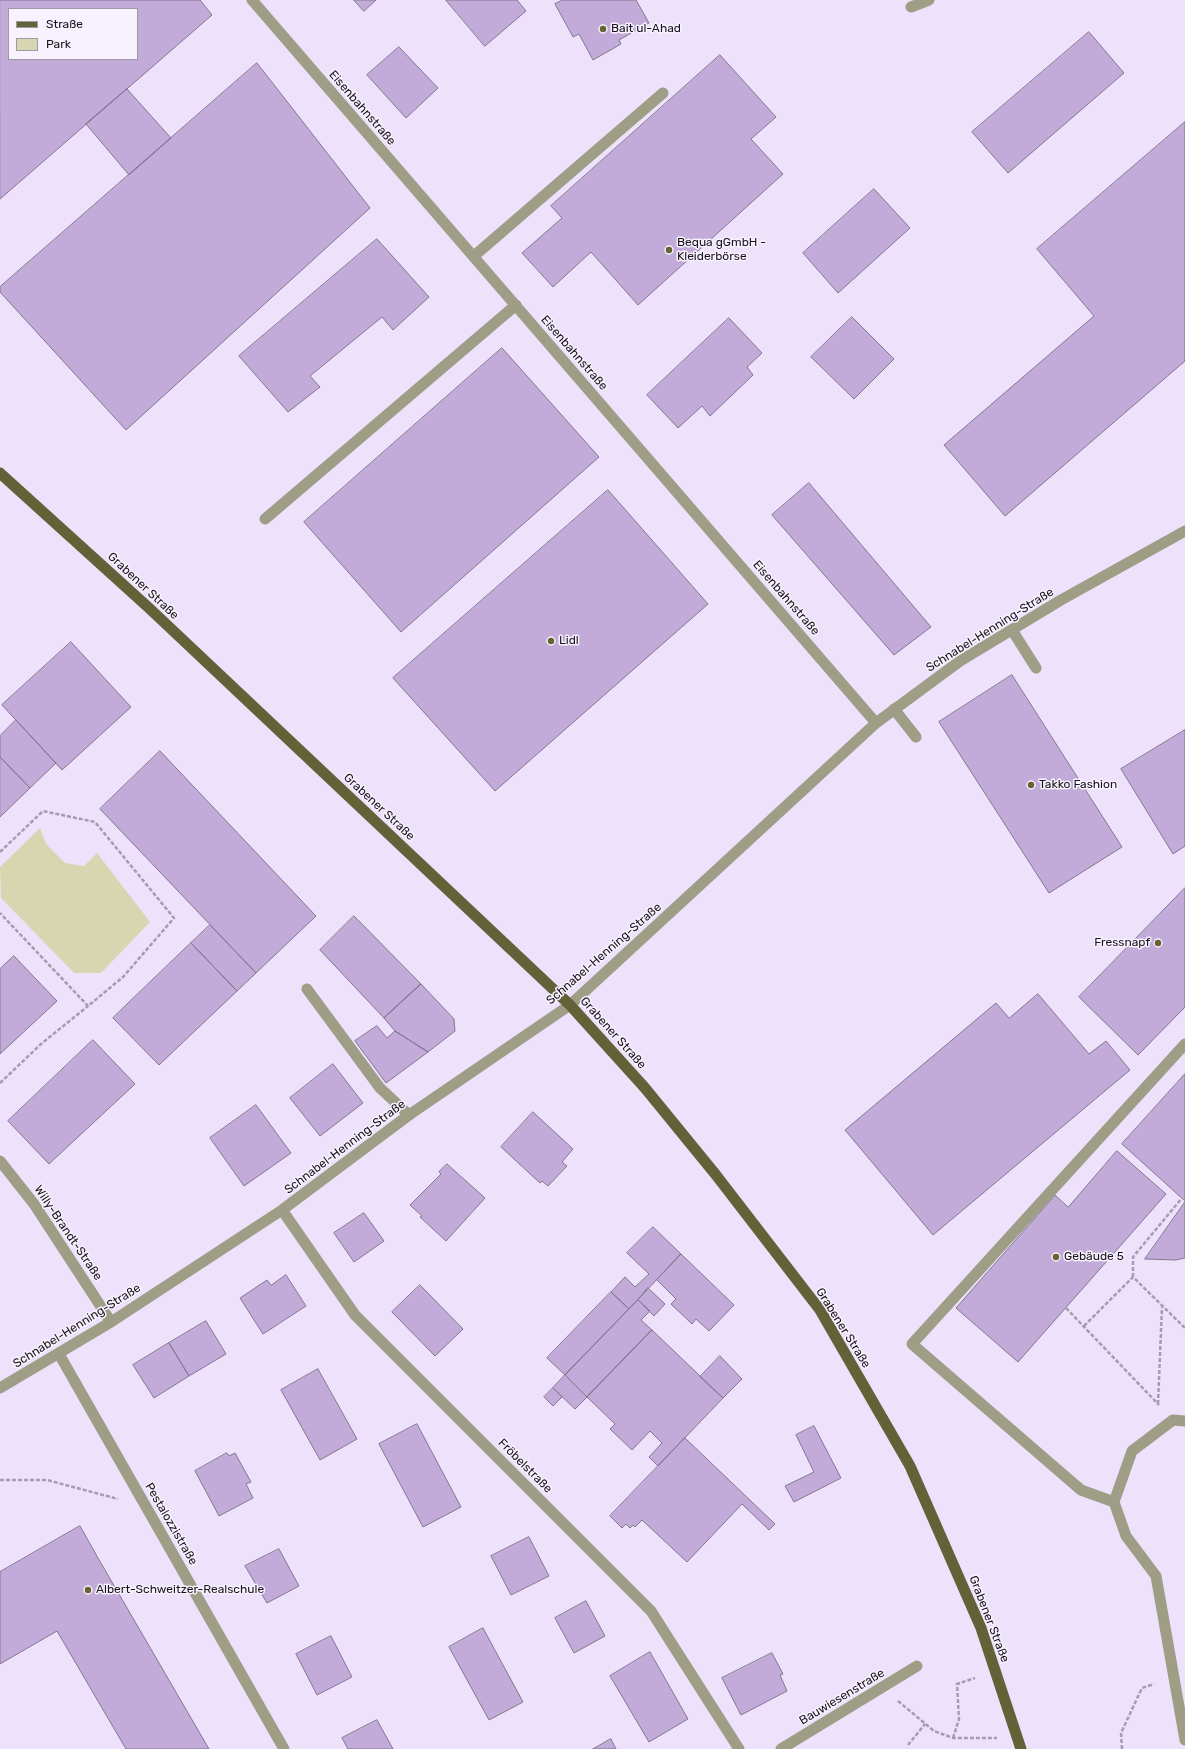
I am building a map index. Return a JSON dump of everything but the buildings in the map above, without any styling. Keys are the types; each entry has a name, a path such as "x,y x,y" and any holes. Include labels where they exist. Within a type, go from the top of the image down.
{"main road":[{"name":"Grabener Straße","path":"0,473 149,608 570,1005 650,1094 716,1175 820,1310 910,1466 981,1628 1021,1749"}],"street":[{"name":"Eisenbahnstraße","path":"252,0 876,723"},
{"path":"911,7 929,0"},
{"path":"474,256 663,93"},
{"path":"265,519 516,305"},
{"name":"Schnabel-Henning-Straße","path":"0,1388 111,1322 282,1210 409,1114 570,1005 876,723 960,661 1061,600 1185,531"},
{"path":"1012,630 1036,668"},
{"path":"894,709 916,737"},
{"path":"307,989 380,1088 409,1114"},
{"path":"1114,1502 1080,1490 912,1344 1185,1044"},
{"name":"Willy-Brandt-Straße","path":"0,1161 34,1204 111,1322"},
{"name":"Fröbelstraße","path":"282,1210 356,1315 651,1611 739,1749"},
{"name":"Pestalozzistraße","path":"59,1354 284,1749"},
{"path":"1185,1421 1173,1420 1132,1451 1114,1502 1126,1536 1156,1576 1185,1740"},
{"name":"Bauwiesenstraße","path":"780,1749 918,1666"}],"path":[{"path":"0,852 43,811 95,822 174,918 123,977 41,1044 0,1083"},
{"path":"0,913 88,1006"},
{"path":"1182,1198 1133,1257 1133,1277 1185,1328"},
{"path":"1084,1326 1133,1277"},
{"path":"1158,1404 1162,1306"},
{"path":"1066,1308 1173,1420"},
{"path":"0,1480 47,1480 145,1506"},
{"path":"953,1738 959,1719 957,1684 977,1677"},
{"path":"1122,1749 1120,1733 1142,1688 1173,1677"},
{"path":"882,1688 925,1724 934,1730 953,1738 1001,1738"},
{"path":"908,1745 925,1724"}],"green space":[{"path":"40,828 46,844 65,863 84,866 97,853 150,922 101,973 74,973 1,898 0,867"}],"place":[{"name":"Bait ul-Ahad","path":"603,29"},
{"name":"Bequa gGmbH - Kleiderbörse","path":"669,250"},
{"name":"Lidl","path":"551,641"},
{"name":"Takko Fashion","path":"1031,785"},
{"name":"Fressnapf","path":"1158,943"},
{"name":"Gebäude 5","path":"1056,1257"},
{"name":"Albert-Schweitzer-Realschule","path":"88,1590"}]}
